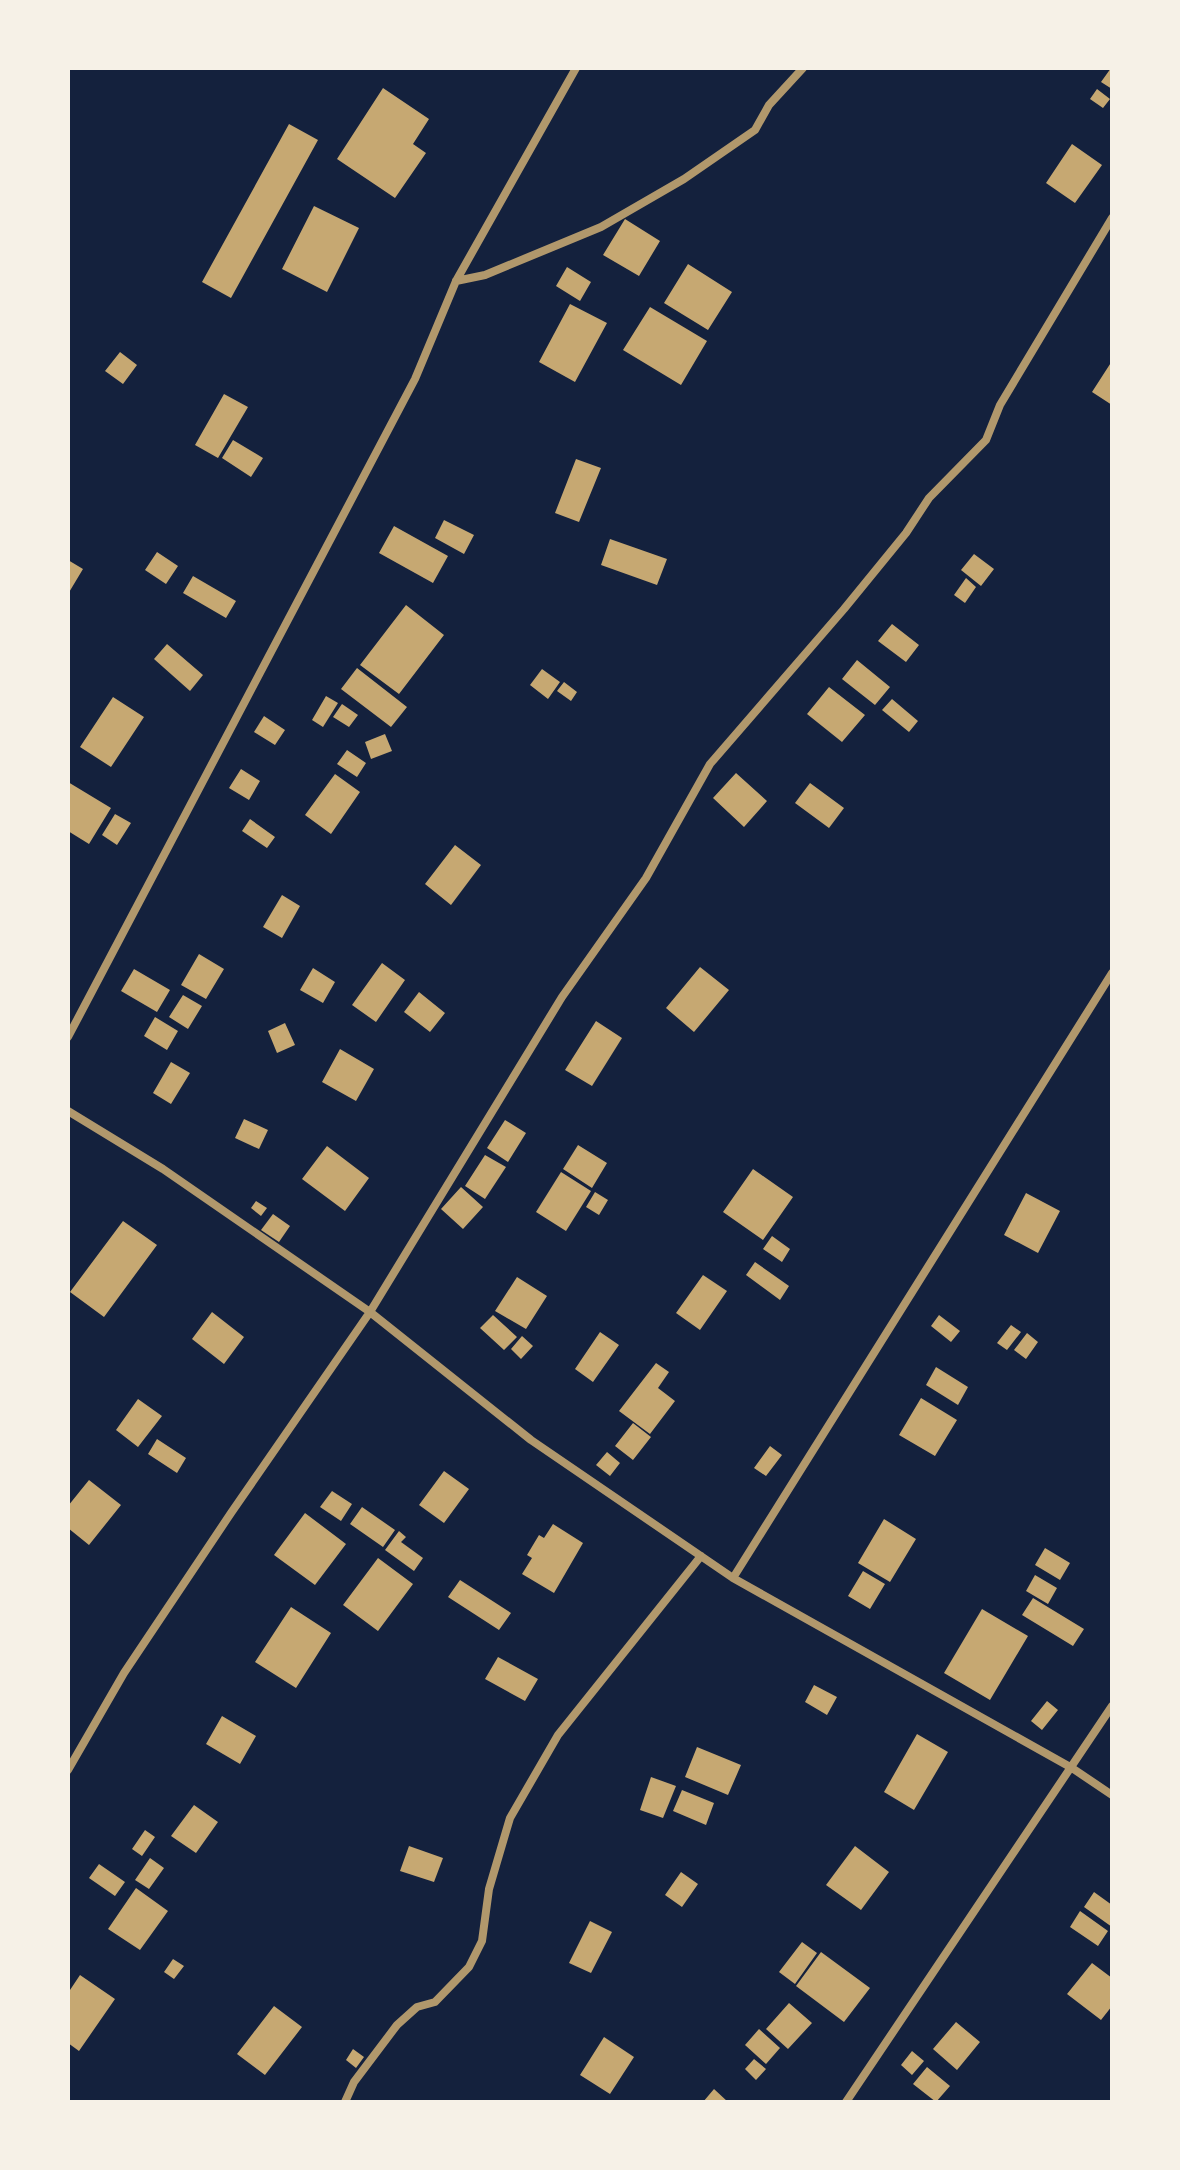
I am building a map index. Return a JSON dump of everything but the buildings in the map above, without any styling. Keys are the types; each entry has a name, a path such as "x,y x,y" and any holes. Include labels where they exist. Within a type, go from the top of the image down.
{"street":[{"path":"68,1037 415,379 456,281 576,68"},
{"path":"456,281 485,275 601,227 684,179 755,130 769,105 803,68"},
{"path":"68,1770 124,1673 370,1312 562,997 646,878 710,764 844,609 906,533 929,498 986,440 1000,405 1112,218"},
{"path":"733,1578 1112,973"},
{"path":"68,1111 163,1169 370,1312 531,1440 733,1578 1072,1768 1112,1795"},
{"path":"345,2102 354,2082 397,2025 417,2007 435,2002 469,1967 482,1941 489,1889 510,1818 558,1735 701,1556"},
{"path":"846,2102 1112,1706"}]}
